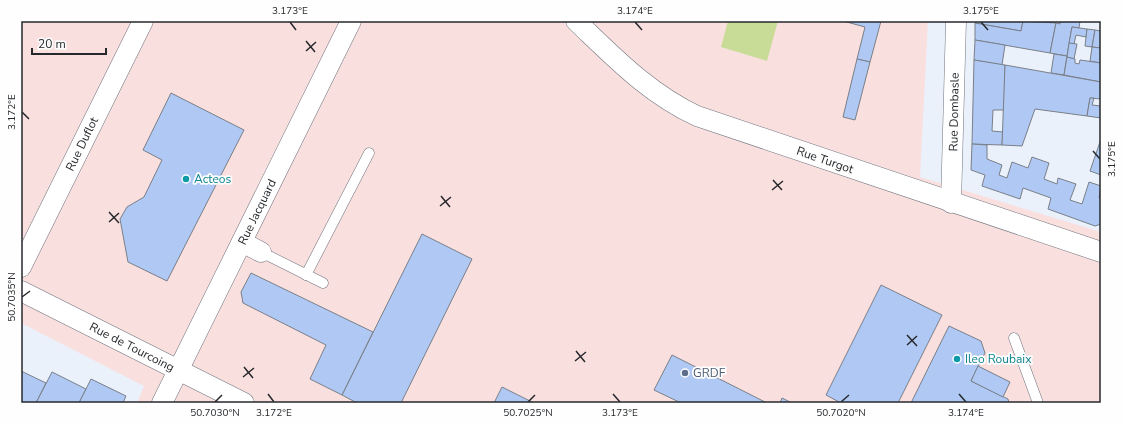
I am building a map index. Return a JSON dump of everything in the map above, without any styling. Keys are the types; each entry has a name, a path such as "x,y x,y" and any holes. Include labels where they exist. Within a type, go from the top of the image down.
{"street":[{"name":"Rue Duflot","path":"21,268 143,21"},
{"name":"Rue Jacquard","path":"162,403 351,21"},
{"name":"Rue Turgot","path":"576,21 638,79 660,96 697,116 951,203 1101,252"},
{"name":"Rue Dombasle","path":"951,203 956,21"},
{"path":"242,242 261,252"},
{"name":"Rue de Tourcoing","path":"21,291 244,403"}],"lane":[{"path":"306,275 369,153"},
{"path":"261,252 323,283"},
{"path":"1014,338 1038,403"}],"shaded area":[{"path":"21,21 928,21 920,177 1101,232 1101,403 137,403 144,386 21,323"}],"green space":[{"path":"728,21 778,21 767,61 721,47"}],"building":[{"path":"843,21 881,21 870,62 857,59 865,27"},
{"path":"976,21 1023,21 1021,31 975,23"},
{"path":"1023,21 1056,23 1050,53 975,40 975,23 1021,31"},
{"path":"1060,21 1080,21 1079,28 1072,27 1067,56 1050,53 1056,23 1060,24"},
{"path":"1072,27 1087,29 1086,37 1076,35 1074,44 1069,43"},
{"path":"1087,29 1095,30 1092,47 1085,46"},
{"path":"1095,30 1101,31 1101,48 1092,47"},
{"path":"975,40 1005,45 1002,65 974,60"},
{"path":"1069,43 1077,44 1074,59 1067,57"},
{"path":"1092,47 1101,48 1101,63 1090,61"},
{"path":"1054,54 1067,56 1064,75 1051,73"},
{"path":"1067,57 1075,59 1075,63 1079,64 1080,60 1101,63 1101,82 1064,75"},
{"path":"857,59 870,62 855,120 843,117"},
{"path":"974,60 1005,65 1004,110 993,110 992,131 1003,132 1002,145 972,144"},
{"path":"1005,65 1101,82 1101,99 1090,98 1087,116 1035,109 1022,146 1002,145"},
{"name":"Acteos","path":"171,93 244,130 167,281 128,262 120,219 127,207 144,197 162,160 143,150"},
{"path":"1090,98 1094,98 1092,105 1101,106 1101,118 1087,116"},
{"path":"1101,139 1101,175 1090,171"},
{"path":"972,144 987,145 987,159 1002,165 999,175 1007,178 1012,162 1028,168 1032,157 1049,163 1044,179 1057,184 1058,178 1076,184 1070,200 1082,204 1089,182 1101,186 1099,198 1101,199 1101,224 1095,226 1048,209 1051,198 1023,188 1020,199 982,186 985,175 971,170"},
{"path":"422,234 472,259 401,403 357,403 342,395"},
{"path":"251,273 373,332 342,395 310,379 326,345 243,303 241,292"},
{"path":"881,285 942,315 898,403 841,403 826,395"},
{"name":"Ileo Roubaix","path":"949,326 981,341 985,353 971,381 1008,399 1009,403 911,403"},
{"name":"GRDF","path":"672,355 767,403 681,403 654,390"},
{"path":"978,366 1010,382 1003,397 971,381"},
{"path":"21,371 46,383 36,403 21,403"},
{"path":"52,372 86,389 79,403 36,403"},
{"path":"91,379 126,396 123,403 79,403"},
{"path":"502,387 534,403 494,403"},
{"path":"782,398 792,403 780,403"}],"place":[{"name":"Acteos","path":"186,179"},
{"name":"Ileo Roubaix","path":"957,359"},
{"name":"GRDF","path":"685,373"}]}
